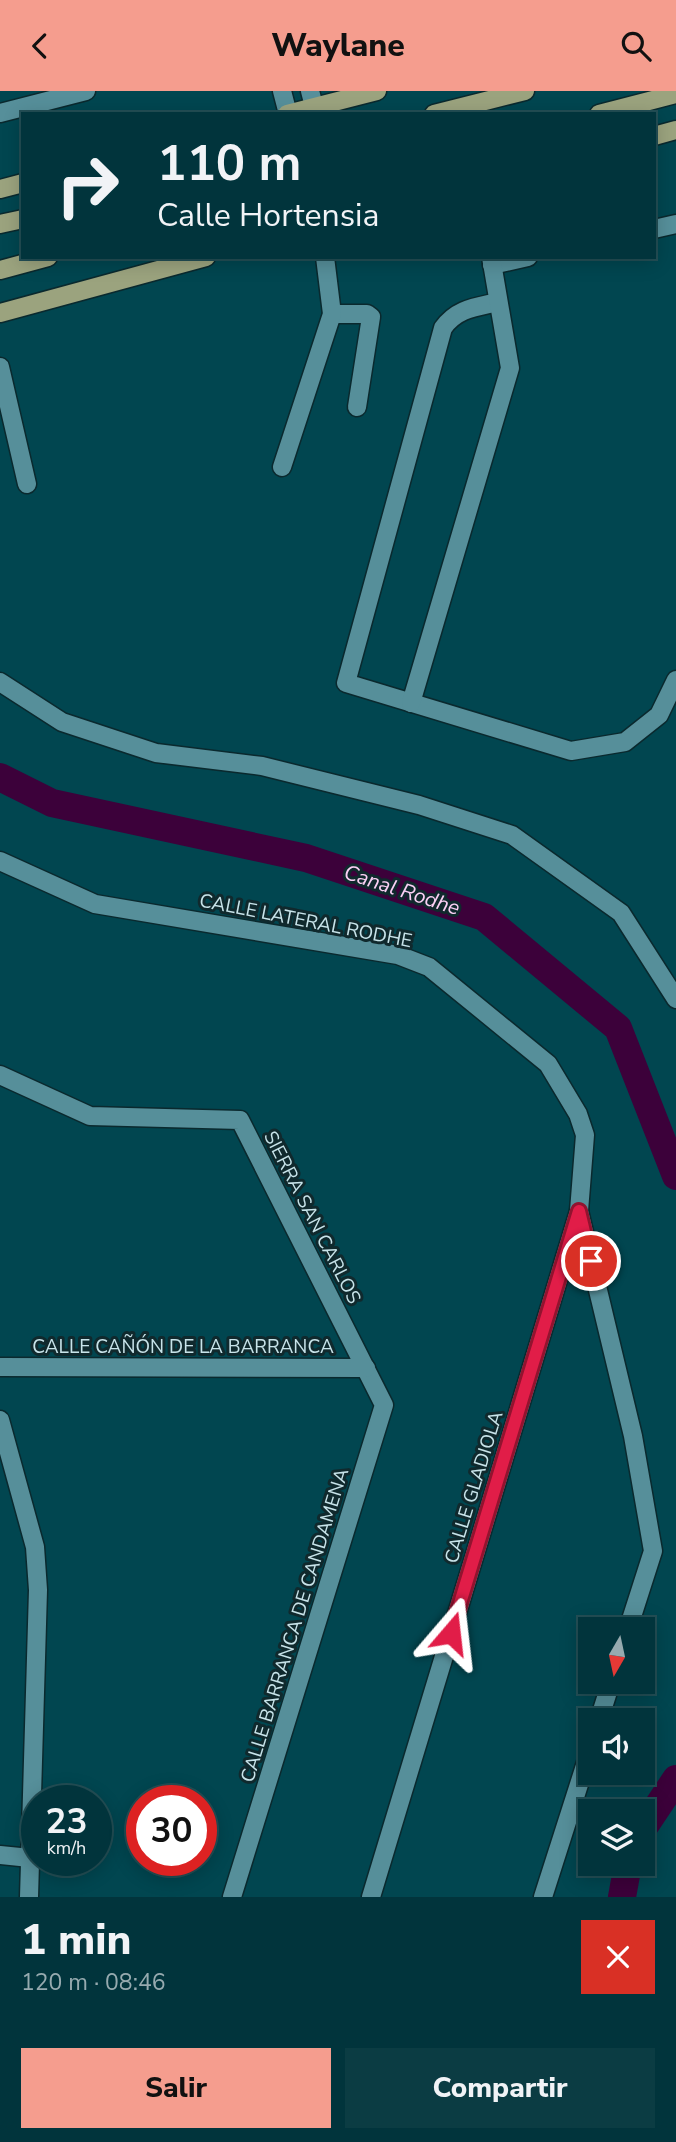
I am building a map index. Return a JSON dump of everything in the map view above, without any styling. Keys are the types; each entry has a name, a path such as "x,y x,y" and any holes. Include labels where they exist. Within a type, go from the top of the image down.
{"main road":[{"path":"293,112 314,104 377,91"},
{"path":"442,112 525,91"},
{"path":"607,112 676,94"},
{"path":"656,135 676,130"},
{"path":"0,189 21,184"},
{"path":"0,225 21,220"},
{"path":"0,270 41,259"},
{"path":"0,313 199,259"}],"street":[{"path":"0,113 86,91"},
{"path":"282,91 287,112"},
{"path":"656,229 676,224"},
{"path":"282,467 332,314 326,259"},
{"path":"411,703 510,368 492,261 510,259"},
{"path":"498,302 451,316 443,328 346,683 571,751 625,742 659,715 676,680"},
{"path":"332,314 367,314 371,317 357,407"},
{"path":"0,367 27,484"},
{"path":"0,682 62,722 156,753 262,766 419,805 512,835 621,913 676,999"},
{"name":"CALLE LATERAL RODHE","path":"0,861 95,904 398,955 429,967 548,1064 578,1114 585,1135 579,1211"},
{"name":"SIERRA SAN CARLOS","path":"0,1075 90,1117 240,1120 366,1368"},
{"path":"579,1211 633,1436 653,1551 632,1617"},
{"name":"CALLE GLADIOLA","path":"371,1897 579,1211"},
{"name":"CALLE CAÑÓN DE LA BARRANCA","path":"0,1367 366,1368"},
{"name":"CALLE BARRANCA DE CANDAMENA","path":"232,1897 384,1405 366,1368"},
{"path":"0,1420 35,1546 38,1590 32,1785"},
{"path":"543,1897 579,1785"},
{"path":"0,1855 21,1857"},
{"path":"29,1897 30,1876"}],"waterway":[{"name":"Canal Rodhe","path":"0,777 52,803 306,858 484,917 618,1028 676,1176"},
{"name":"Canal Rodhe","path":"655,1810 676,1779"},
{"name":"Canal Rodhe","path":"622,1897 626,1876"}],"route":[{"path":"451,1633 579,1211 591,1261"}]}
